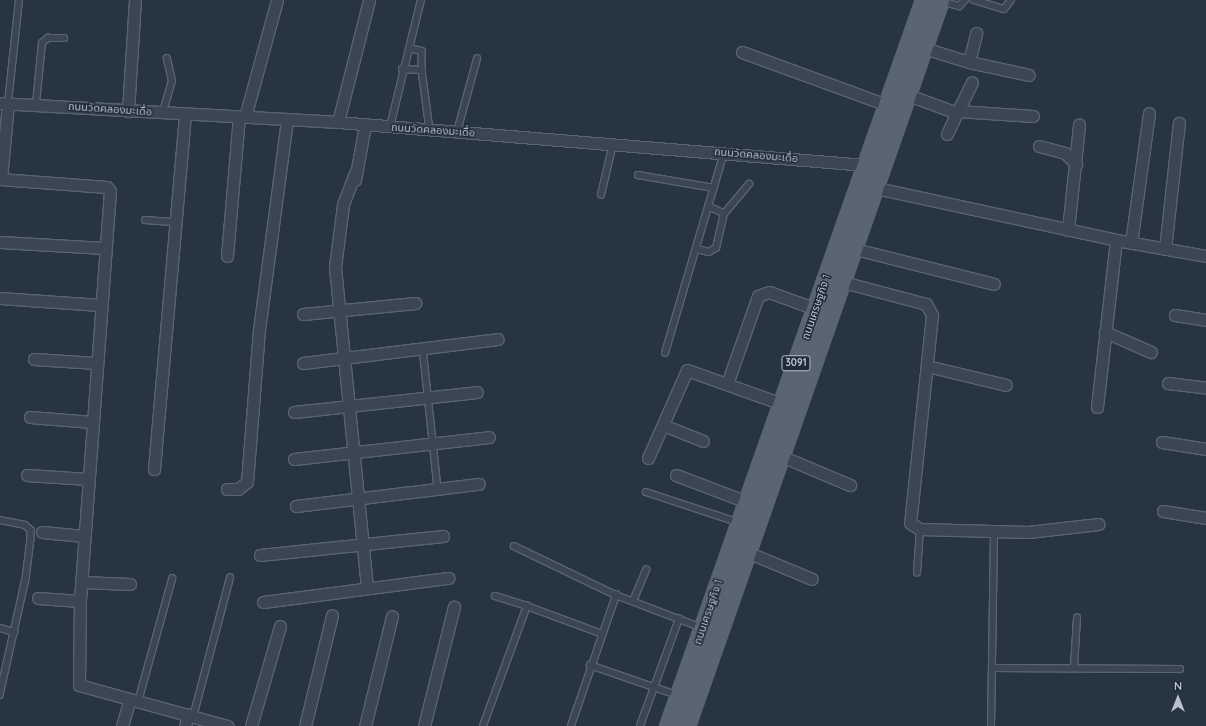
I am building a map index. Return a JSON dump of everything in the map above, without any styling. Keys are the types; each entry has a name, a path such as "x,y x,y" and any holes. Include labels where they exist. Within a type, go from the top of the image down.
{"main road":[{"name":"ถนนเศรษฐกิจ 1","path":"686,726 908,95 924,48 934,0"},
{"name":"ถนนเศรษฐกิจ 1","path":"668,726 887,105 934,0"}],"street":[{"path":"128,111 135,0"},
{"path":"227,256 242,117 277,0"},
{"path":"338,122 370,0"},
{"path":"969,62 976,34"},
{"path":"924,48 969,62 1029,75"},
{"path":"742,52 887,105"},
{"path":"947,134 972,82"},
{"path":"908,95 958,112 1033,116"},
{"name":"ถนนวัดคลองมะเดื่อ","path":"4,103 338,122 724,152 866,165"},
{"path":"4,103 1,179 109,188 80,601 79,685 227,726"},
{"path":"1131,243 1149,113"},
{"path":"154,469 185,114"},
{"path":"227,489 238,489 247,482 258,330 287,119"},
{"path":"1165,249 1179,123"},
{"path":"365,125 355,173 347,189 335,267 367,587"},
{"path":"1068,230 1079,125"},
{"path":"1039,146 1065,154 1076,164"},
{"path":"876,188 1116,240 1206,256"},
{"path":"1097,407 1116,240"},
{"path":"0,242 105,248"},
{"path":"854,249 994,284"},
{"path":"843,282 930,307 932,330 910,523 920,529 1028,532 1098,524"},
{"path":"727,384 758,296 769,292 816,309"},
{"path":"0,298 100,305"},
{"path":"303,314 415,303"},
{"path":"1175,315 1206,320"},
{"path":"1105,332 1151,352"},
{"path":"303,363 498,339"},
{"path":"34,359 96,363"},
{"path":"927,366 1006,385"},
{"path":"648,458 687,370 782,404"},
{"path":"1168,383 1206,388"},
{"path":"294,412 477,392"},
{"path":"30,417 92,422"},
{"path":"663,425 703,441"},
{"path":"294,459 489,437"},
{"path":"1162,442 1206,449"},
{"path":"781,456 850,484"},
{"path":"26,475 88,479"},
{"path":"676,475 747,502"},
{"path":"296,506 479,484"},
{"path":"1163,511 1206,518"},
{"path":"42,532 84,536"},
{"path":"260,555 443,536"},
{"path":"747,552 812,579"},
{"path":"263,602 367,587 448,578"},
{"path":"82,582 130,584"},
{"path":"38,598 80,601"},
{"path":"424,726 454,607"},
{"path":"305,726 332,615"},
{"path":"365,726 392,616"},
{"path":"251,726 280,626"},
{"path":"122,726 133,701"},
{"path":"185,726 190,716"}],"lane":[{"path":"4,103 19,0"},
{"path":"390,126 402,69 409,48 420,0"},
{"path":"934,0 959,6 966,0"},
{"path":"974,0 1004,9 1011,0"},
{"path":"36,104 42,43 48,38 64,38"},
{"path":"409,48 422,50 422,70 430,130"},
{"path":"163,113 172,81 167,59"},
{"path":"457,132 477,59"},
{"path":"402,69 422,70"},
{"path":"601,195 613,144"},
{"path":"665,353 698,249 724,152"},
{"path":"638,175 714,188"},
{"path":"698,249 709,252 716,248 724,214 749,184"},
{"path":"710,207 724,214"},
{"path":"145,220 176,222"},
{"path":"423,348 438,489"},
{"path":"646,492 740,522"},
{"path":"0,520 31,530 26,579 0,695"},
{"path":"916,573 920,529"},
{"path":"991,726 994,531"},
{"path":"514,546 616,595 702,627"},
{"path":"633,601 646,570"},
{"path":"190,716 230,578"},
{"path":"133,701 172,579"},
{"path":"571,726 600,634 616,595"},
{"path":"495,596 527,606 600,634"},
{"path":"483,726 527,606"},
{"path":"1074,668 1077,618"},
{"path":"640,726 679,619"},
{"path":"0,628 14,632"},
{"path":"590,665 678,696"},
{"path":"992,668 1180,668"}]}
